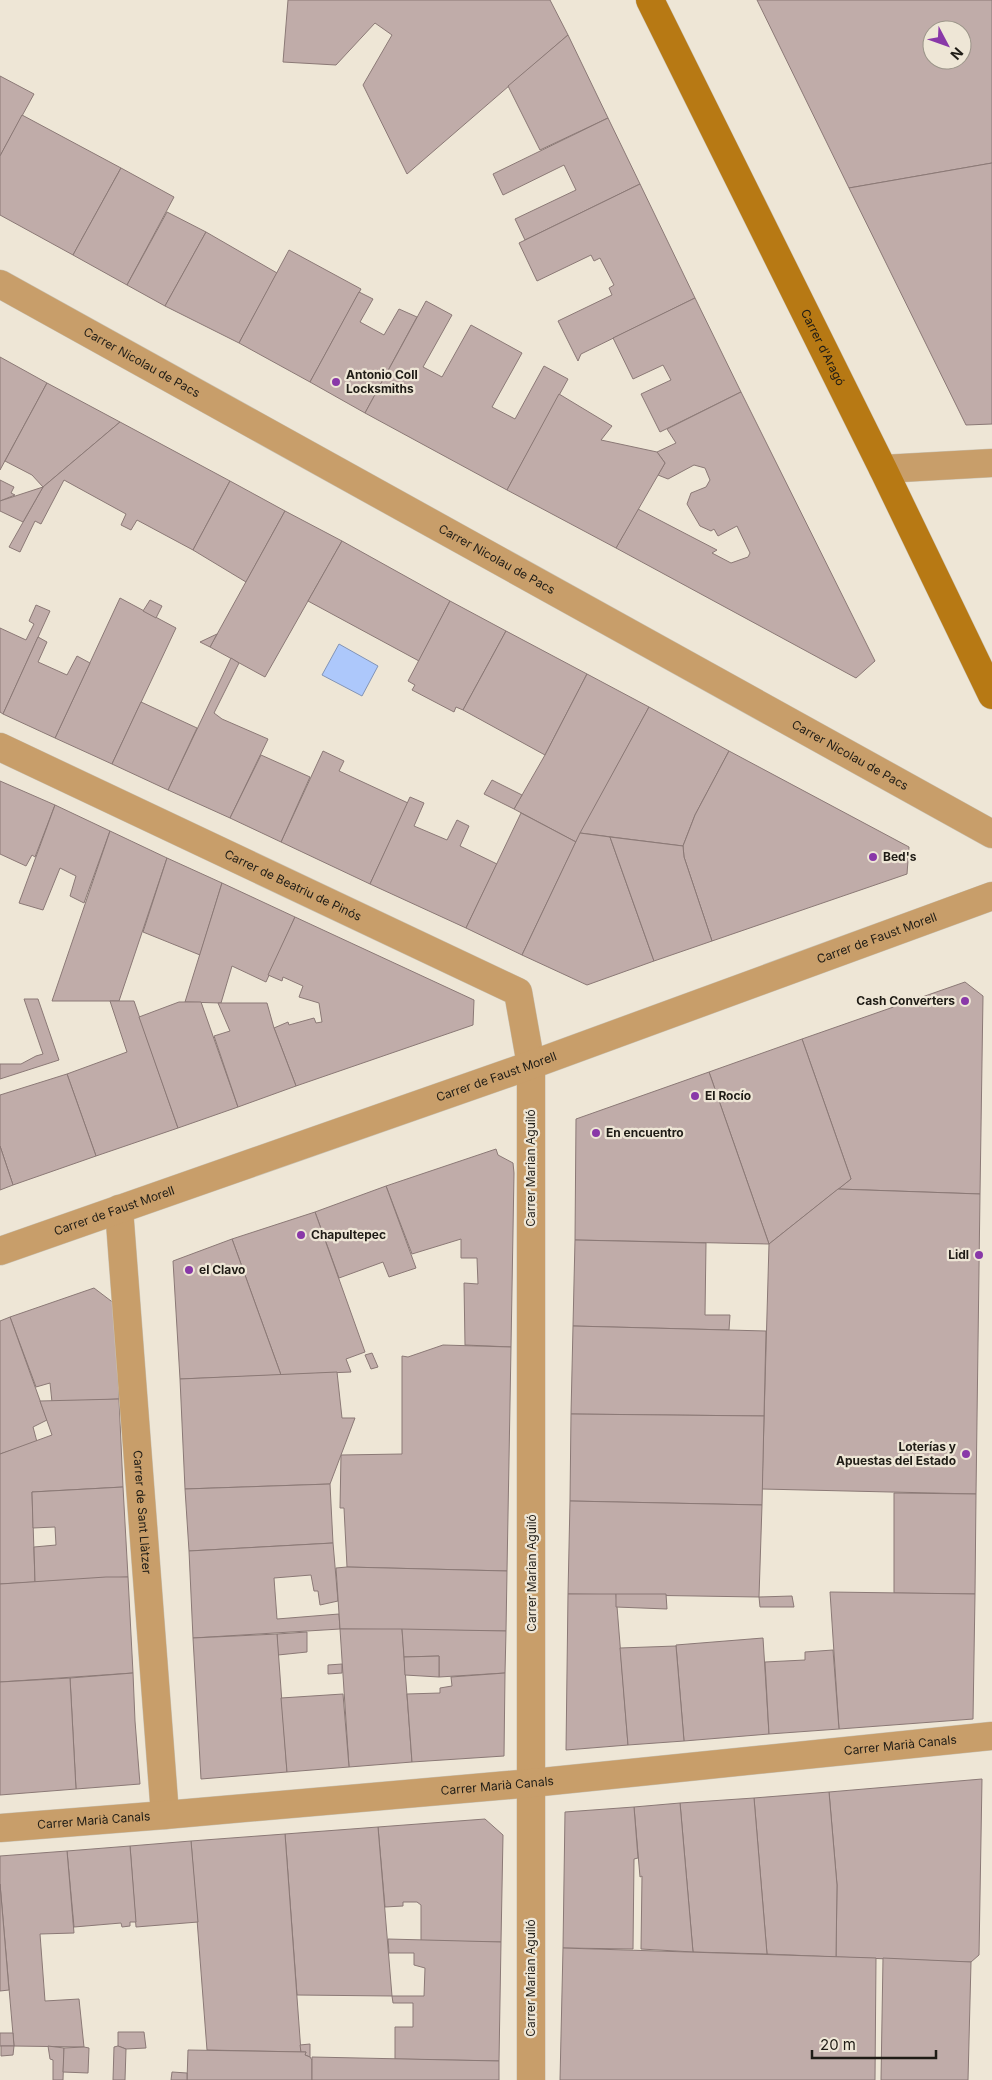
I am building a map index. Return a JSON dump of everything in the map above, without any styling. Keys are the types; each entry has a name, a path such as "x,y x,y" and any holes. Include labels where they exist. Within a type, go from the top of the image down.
{"main road":[{"name":"Carrer d'Aragó","path":"650,0 883,469 992,695"}],"street":[{"name":"Carrer Nicolau de Pacs","path":"0,284 992,834"},
{"path":"883,469 992,463"},
{"name":"Carrer de Beatriu de Pinós","path":"0,747 518,992 531,1066"},
{"name":"Carrer de Faust Morell","path":"0,1251 531,1066 992,896"},
{"name":"Carrer Marian Aguiló","path":"530,2080 532,1783 531,1066"},
{"name":"Carrer de Sant Llàtzer","path":"119,1209 165,1816"},
{"name":"Carrer Marià Canals","path":"0,1828 165,1816 532,1783 992,1736"}],"water":[{"path":"339,644 378,666 362,696 322,675"}],"building":[{"path":"288,0 550,0 568,35 407,174 363,85 392,35 375,23 336,65 283,62"},
{"path":"757,0 992,0 992,163 849,188"},
{"path":"568,35 608,118 540,150 508,86"},
{"path":"0,76 34,94 0,156"},
{"path":"22,115 121,168 73,255 0,215 0,156"},
{"path":"608,118 640,184 525,240 515,219 576,190 564,165 503,195 493,174"},
{"path":"992,163 992,424 966,425 849,188"},
{"path":"121,168 174,197 127,285 73,255"},
{"path":"640,184 695,298 581,354 578,361 558,321 612,295 609,288 614,285 600,258 594,261 591,255 537,281 519,243"},
{"path":"167,212 206,232 165,306 127,285"},
{"path":"206,232 277,273 239,343 165,306"},
{"path":"289,250 361,289 310,382 239,343"},
{"path":"359,292 373,299 360,322 384,335 399,309 417,317 365,413 310,382"},
{"path":"695,298 741,392 660,432 641,394 671,380 663,365 633,379 613,338"},
{"path":"426,301 452,315 423,367 442,377 471,325 522,353 492,407 515,419 544,366 568,379 507,490 365,413"},
{"path":"0,357 47,383 0,470"},
{"path":"47,383 120,422 43,487 32,475 5,461"},
{"path":"741,392 875,661 856,678 616,548 638,509 717,550 712,553 731,563 748,557 750,553 737,526 718,536 714,529 711,531 700,526 687,504 691,493 706,487 710,480 705,468 694,465 668,479 658,475 665,463 657,452 676,443 667,429"},
{"path":"559,394 612,426 601,440 657,452 665,463 616,548 507,490"},
{"path":"120,422 230,481 193,550 137,520 131,530 121,525 126,514 64,480 41,524 35,521 20,552 9,547 43,487"},
{"path":"0,480 14,487 11,493 15,495 0,501"},
{"path":"230,481 285,511 246,582 193,550"},
{"path":"43,487 23,522 0,511 0,501"},
{"path":"285,511 342,541 265,677 210,647"},
{"path":"342,541 450,601 419,661 308,601"},
{"path":"120,598 176,628 112,764 55,738"},
{"path":"150,600 162,606 156,618 143,611"},
{"path":"450,601 506,631 463,710 456,707 454,712 412,690 415,685 408,681"},
{"path":"36,605 50,611 3,714 0,712 0,628 26,640 34,624 29,621"},
{"path":"506,631 587,674 545,755 463,710"},
{"path":"217,634 210,647 200,642"},
{"path":"38,637 47,642 38,662 67,675 77,656 90,663 55,738 3,714"},
{"path":"231,658 239,663 214,713 222,719 268,739 230,818 168,790"},
{"path":"587,674 649,707 576,842 514,809 545,755"},
{"path":"141,702 197,728 168,790 112,764"},
{"path":"649,707 729,751 695,815 683,846 580,833"},
{"path":"323,751 344,761 339,771 408,803 370,884 281,842"},
{"path":"729,751 909,847 907,874 712,941 684,857 683,846 695,815"},
{"path":"261,755 310,777 281,842 230,818"},
{"path":"492,780 522,795 514,809 484,794"},
{"path":"0,781 55,805 35,857 32,855 26,866 0,854"},
{"path":"410,797 424,803 414,826 447,840 457,820 469,826 460,846 497,864 466,928 370,884"},
{"path":"55,805 110,831 84,903 70,896 76,876 60,868 43,910 19,903"},
{"path":"521,813 576,842 522,955 466,928"},
{"path":"110,831 167,858 119,1001 52,1001"},
{"path":"580,833 610,837 654,961 587,985 522,955"},
{"path":"610,837 683,846 684,857 712,941 654,961"},
{"path":"167,858 222,883 200,955 143,932"},
{"path":"222,883 295,917 266,982 232,966 221,1003 185,1002"},
{"path":"295,917 474,1000 473,1025 296,1086 274,1028 288,1022 289,1025 314,1018 316,1023 322,1022 319,1003 299,997 303,986 283,977 282,981 268,975"},
{"path":"965,982 983,996 980,1194 838,1189 851,1179 802,1039"},
{"path":"24,999 38,999 59,1060 0,1079 0,1064 21,1064 43,1054"},
{"path":"110,1001 134,1001 178,1128 96,1156 67,1074 127,1052"},
{"path":"179,1002 201,1002 238,1107 178,1128 139,1017"},
{"path":"218,1003 267,1003 274,1028 296,1086 238,1107 214,1036 230,1031"},
{"path":"802,1039 851,1179 769,1244 709,1072"},
{"path":"709,1072 769,1244 575,1240 576,1119"},
{"path":"67,1074 96,1156 13,1185 0,1146 0,1095"},
{"path":"0,1146 13,1185 0,1190"},
{"path":"496,1149 498,1155 513,1163 514,1173 511,1347 465,1345 464,1283 478,1284 477,1258 461,1258 461,1239 412,1254 386,1186"},
{"path":"386,1186 416,1268 389,1277 383,1262 339,1278 315,1212"},
{"path":"838,1189 980,1194 976,1494 762,1489 769,1244"},
{"path":"315,1212 365,1352 346,1359 351,1372 281,1375 232,1239"},
{"path":"232,1239 281,1375 180,1379 173,1261"},
{"path":"575,1240 706,1243 705,1315 730,1315 729,1330 573,1326"},
{"path":"94,1288 115,1304 119,1399 52,1402 50,1383 36,1387 10,1317"},
{"path":"10,1317 47,1420 33,1427 37,1442 0,1454 0,1321"},
{"path":"573,1326 766,1331 764,1416 571,1414"},
{"path":"443,1345 511,1347 507,1571 347,1567 344,1508 340,1508 341,1455 402,1454 402,1356 408,1357"},
{"path":"372,1353 378,1367 371,1369 365,1355"},
{"path":"337,1372 342,1418 355,1418 330,1484 185,1489 180,1379"},
{"path":"119,1399 123,1487 32,1492 35,1582 0,1584 0,1454 52,1435 40,1401"},
{"path":"571,1414 764,1416 762,1505 570,1501"},
{"path":"330,1484 333,1543 189,1551 185,1489"},
{"path":"123,1487 128,1577 35,1582 34,1547 56,1545 55,1527 33,1528 32,1492"},
{"path":"894,1493 976,1494 975,1594 894,1593"},
{"path":"570,1501 762,1505 759,1597 568,1594"},
{"path":"333,1543 338,1601 320,1605 318,1591 314,1591 311,1575 274,1578 277,1619 339,1614 340,1629 193,1638 189,1551"},
{"path":"336,1568 507,1571 506,1631 340,1629"},
{"path":"128,1577 133,1673 0,1682 0,1584"},
{"path":"830,1592 975,1594 973,1719 839,1729"},
{"path":"568,1594 616,1594 628,1745 566,1750"},
{"path":"616,1594 666,1594 667,1609 616,1607"},
{"path":"792,1596 794,1607 760,1607 759,1597"},
{"path":"340,1629 402,1629 412,1762 349,1767"},
{"path":"402,1629 506,1631 505,1673 439,1677 439,1656 404,1657"},
{"path":"307,1632 307,1652 278,1655 277,1634"},
{"path":"277,1634 287,1772 201,1779 193,1638"},
{"path":"763,1638 769,1734 684,1741 676,1645"},
{"path":"676,1646 684,1741 628,1745 620,1648"},
{"path":"833,1650 839,1729 769,1734 765,1662 805,1660 805,1652"},
{"path":"439,1656 439,1677 405,1675 404,1657"},
{"path":"342,1664 342,1673 328,1674 328,1665"},
{"path":"133,1673 140,1784 76,1789 70,1678"},
{"path":"505,1673 504,1756 412,1762 407,1694 440,1693 440,1688 452,1686 451,1677"},
{"path":"70,1678 76,1789 0,1795 0,1682"},
{"path":"343,1694 349,1767 287,1772 281,1698"},
{"path":"982,1779 979,1955 971,1962 836,1957 837,1885 829,1792"},
{"path":"829,1792 837,1885 836,1957 767,1954 754,1798"},
{"path":"754,1798 767,1954 693,1952 680,1803"},
{"path":"680,1803 693,1952 641,1949 642,1876 640,1877 634,1807"},
{"path":"634,1807 638,1858 634,1859 633,1949 563,1948 565,1812"},
{"path":"485,1819 503,1835 501,1942 421,1941 421,1905 417,1902 403,1902 403,1906 385,1907 378,1827"},
{"path":"378,1827 392,1996 297,1995 285,1834"},
{"path":"285,1834 301,2052 207,2050 191,1841"},
{"path":"191,1841 198,1922 136,1927 130,1846"},
{"path":"130,1846 136,1922 130,1922 130,1926 122,1927 121,1923 74,1927 67,1851"},
{"path":"67,1851 74,1933 40,1934 45,2001 79,1999 84,2047 14,2046 0,1884 0,1856"},
{"path":"0,1884 9,1990 0,1991"},
{"path":"388,1939 501,1942 499,2061 395,2059 395,2027 413,2027 413,2003 393,2003 392,1996 424,1996 425,1968 414,1965 414,1953 389,1953"},
{"path":"563,1948 876,1958 875,2080 560,2080"},
{"path":"883,1958 971,1962 968,2080 881,2080"},
{"path":"118,2032 144,2032 146,2048 126,2049 118,2046"},
{"path":"0,2033 13,2033 14,2046 0,2046"},
{"path":"310,2044 310,2057 305,2055 306,2052 301,2052 300,2045"},
{"path":"1,2046 14,2046 13,2055 1,2056"},
{"path":"48,2046 64,2048 63,2080 53,2080 53,2060 50,2059"},
{"path":"118,2046 126,2049 125,2080 113,2080 114,2047"},
{"path":"64,2048 89,2048 88,2073 63,2072"},
{"path":"188,2050 306,2052 305,2055 312,2060 312,2080 187,2080"},
{"path":"312,2057 499,2061 499,2080 312,2080"},
{"path":"172,2072 187,2073 187,2080 171,2080"}],"place":[{"name":"Antonio Coll Locksmiths","path":"336,382"},
{"name":"Bed's","path":"873,857"},
{"name":"Cash Converters","path":"965,1001"},
{"name":"El Rocío","path":"695,1096"},
{"name":"En encuentro","path":"596,1133"},
{"name":"Chapultepec","path":"301,1235"},
{"name":"Lidl","path":"979,1255"},
{"name":"el Clavo","path":"189,1270"},
{"name":"Loterías y Apuestas del Estado","path":"966,1454"}]}
